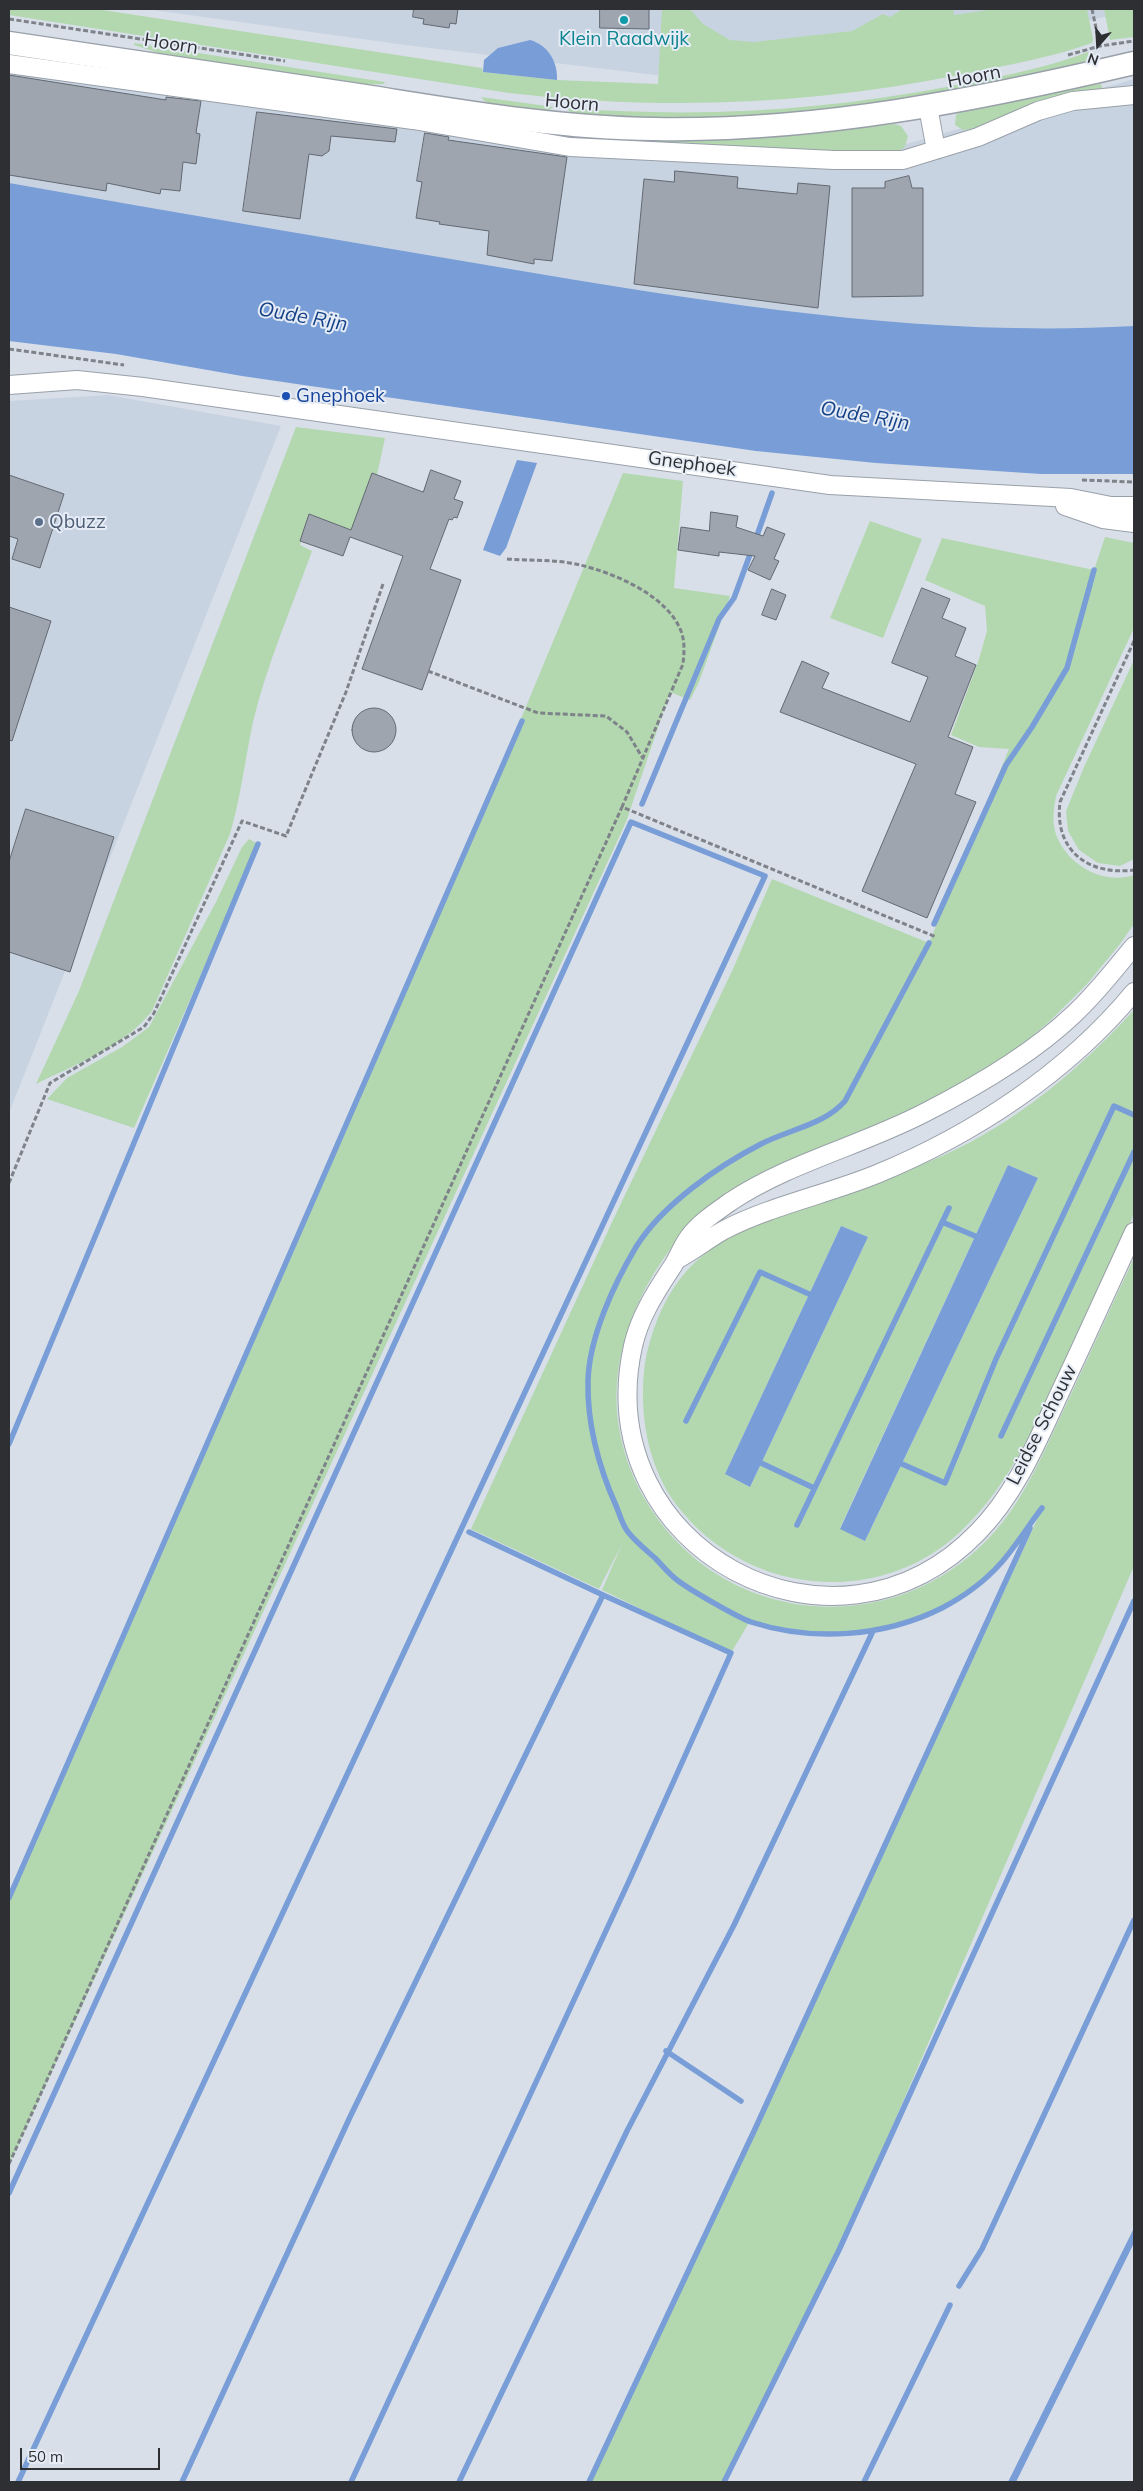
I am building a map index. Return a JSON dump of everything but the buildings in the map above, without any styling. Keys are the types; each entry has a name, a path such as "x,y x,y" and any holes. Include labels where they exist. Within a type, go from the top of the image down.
{"main road":[{"name":"Hoorn","path":"9,43 242,88 414,112 653,129 739,128 825,122 928,107 1134,63"}],"street":[{"name":"Hoorn","path":"9,64 242,88"},
{"name":"Hoorn","path":"414,112 570,147 834,160 903,160 978,137 1038,112 1073,102 1134,95"},
{"name":"Hoorn","path":"928,107 936,150"},
{"name":"Hoorn","path":"570,147 571,124"},
{"name":"Gnephoek","path":"9,385 77,380 143,387 830,485 1071,498 1110,506 1134,506"},
{"name":"Gnephoek","path":"1049,498 1075,510 1103,519 1134,522"},
{"name":"Leidse Schouw","path":"1134,946 1073,1015 1004,1066 926,1112 872,1137 780,1173 758,1184 717,1211 688,1237 649,1304 634,1342 631,1361 629,1413 632,1433 641,1465 663,1507 684,1534 706,1554 737,1574 769,1586 798,1593 829,1596 862,1594 921,1576 952,1556 1001,1505 1028,1460 1134,1232"},
{"path":"676,1260 700,1247 723,1231 750,1219 878,1173 963,1133 1021,1095 1078,1051 1134,992"}],"path":[{"path":"1092,9 1100,46"},
{"name":"Hoorn","path":"9,19 292,62"},
{"path":"1062,58 1100,46 1134,41"},
{"path":"1105,481 1134,482"},
{"path":"9,2164 622,807 683,664 685,650 682,633 672,616 650,595 617,577 578,564 507,559"},
{"path":"9,1183 50,1084 144,1027 154,1013 242,821 286,836 346,692 383,584"},
{"path":"1134,641 1060,802 1058,818 1067,845 1090,866 1120,872 1134,870"},
{"path":"428,671 538,712 606,716 627,732 642,757"},
{"path":"622,807 936,937"}],"shaded area":[{"path":"146,9 1134,10 1037,33 697,80 405,45"},
{"path":"9,64 508,134 878,152 1134,79 1134,337 746,318 9,207"},
{"path":"108,395 281,426 9,1113 9,401"}],"green space":[{"path":"9,9 96,9 482,68 483,72 557,80 658,84 662,9 690,9 703,24 730,40 754,42 852,31 883,14 890,17 903,9 953,9 954,15 995,9 1087,9 1093,39 1092,43 1028,61 850,93 738,102 624,102 509,93 9,15"},
{"path":"1104,9 1134,9 1134,37 1110,40"},
{"path":"134,43 385,82 384,84 352,85 171,57 134,45"},
{"path":"1091,51 1096,54 1096,58 1070,66 903,101 839,110 686,120 572,115 567,108 617,111 713,112 808,107 903,95 970,83 1040,67"},
{"path":"1101,84 1103,91 972,129 963,130 955,125 956,115 961,111 1074,87"},
{"path":"481,97 554,107 545,112 487,104"},
{"path":"894,124 901,126 908,136 905,147 898,151 823,153 591,140 592,137 688,140 745,139 801,135"},
{"path":"296,427 385,438 377,475 356,532 309,515 300,545 312,551 259,700 230,834 152,1011 141,1024 114,1045 36,1084 79,991"},
{"path":"623,473 683,481 674,588 730,596 699,682 690,700 670,692 626,822 9,2165 9,1899 471,839"},
{"path":"870,521 922,539 883,638 830,618"},
{"path":"1105,537 1134,543 1134,628 1056,796 1054,822 1055,831 1060,843 1076,862 1086,869 1109,877 1122,878 1134,875 1134,924 1087,984 1051,1020 1023,1044 962,1085 681,1235 659,1265 641,1296 634,1313 619,1366 616,1401 625,1453 646,1501 677,1542 716,1573 759,1594 805,1605 852,1606 899,1596 944,1575 984,1543 1010,1512 1040,1460 1134,1258 1134,1566 839,2250 723,2482 590,2482 1041,1511 1030,1523 1000,1565 980,1584 933,1612 907,1622 853,1633 825,1634 798,1632 750,1621 731,1653 602,1590 622,1544 599,1589 471,1529 613,1220 732,971 772,879 929,943 1009,749 979,747 951,735 979,659 987,631 985,606 925,580 942,538 1094,570"},
{"path":"1134,660 1134,859 1120,866 1098,863 1079,850 1068,831 1066,811 1084,767"},
{"path":"249,839 258,844 134,1128 47,1099 67,1078 122,1047 149,1027 216,902 242,847"},
{"path":"1134,1010 1134,1153 1136,1190 1133,1217 1034,1427 994,1494 959,1533 927,1557 892,1573 855,1581 817,1582 780,1575 744,1561 711,1540 683,1513 661,1480 648,1442 645,1422 643,1382 647,1352 662,1308 680,1279 708,1251 742,1230 778,1215 911,1169 969,1143 996,1128 1046,1093 1113,1032","holes":["1008,1165 1038,1178 865,1541 840,1528","841,1226 868,1237 750,1487 725,1474"]}],"water":[{"path":"530,40 542,46 551,55 556,67 557,80 483,72 484,60 498,48"},
{"name":"Oude Rijn","path":"9,183 516,270 746,306 901,323 1056,328 1134,326 1134,474 1041,474 876,463 756,451 242,376 116,354 9,341"},
{"path":"517,460 537,463 506,548 500,556 483,550"},
{"path":"1008,1165 1038,1178 865,1541 840,1529"},
{"path":"841,1226 868,1237 750,1487 725,1474"},
{"path":"1134,2228 1134,2243 1016,2482 1008,2482"}],"waterway":[{"path":"755,541 772,493"},
{"path":"642,804 719,619 734,598 752,549"},
{"path":"934,924 1006,765 1032,727 1067,668 1094,570"},
{"path":"9,1898 522,721"},
{"path":"9,2193 631,822 765,876 18,2482"},
{"path":"9,1444 258,844"},
{"path":"929,943 845,1101 827,1116 761,1144 709,1175 660,1216 636,1247 619,1277 604,1311 589,1364 588,1397 595,1446 626,1530 671,1575 714,1603 744,1619 775,1628 799,1632 823,1634 872,1630 920,1618 942,1608 958,1599 995,1570 1042,1508"},
{"path":"902,1464 945,1483 996,1359 1114,1106 1134,1115"},
{"path":"1001,1436 1134,1152"},
{"path":"797,1525 949,1208"},
{"path":"942,1222 975,1236"},
{"path":"686,1421 760,1272 809,1294"},
{"path":"761,1463 814,1488"},
{"path":"589,2482 755,2129 1030,1528"},
{"path":"469,1532 603,1595"},
{"path":"182,2482 350,2117 603,1595 731,1653 629,1881 351,2482"},
{"path":"724,2482 839,2250 1134,1601"},
{"path":"459,2482 627,2131 734,1925 873,1631"},
{"path":"959,2286 982,2249 1134,1920"},
{"path":"666,2051 741,2101"},
{"path":"864,2482 950,2305"}],"place":[{"name":"Klein Raadwijk","path":"624,20"},
{"name":"Gnephoek","path":"286,396"},
{"name":"Qbuzz","path":"39,522"}]}
